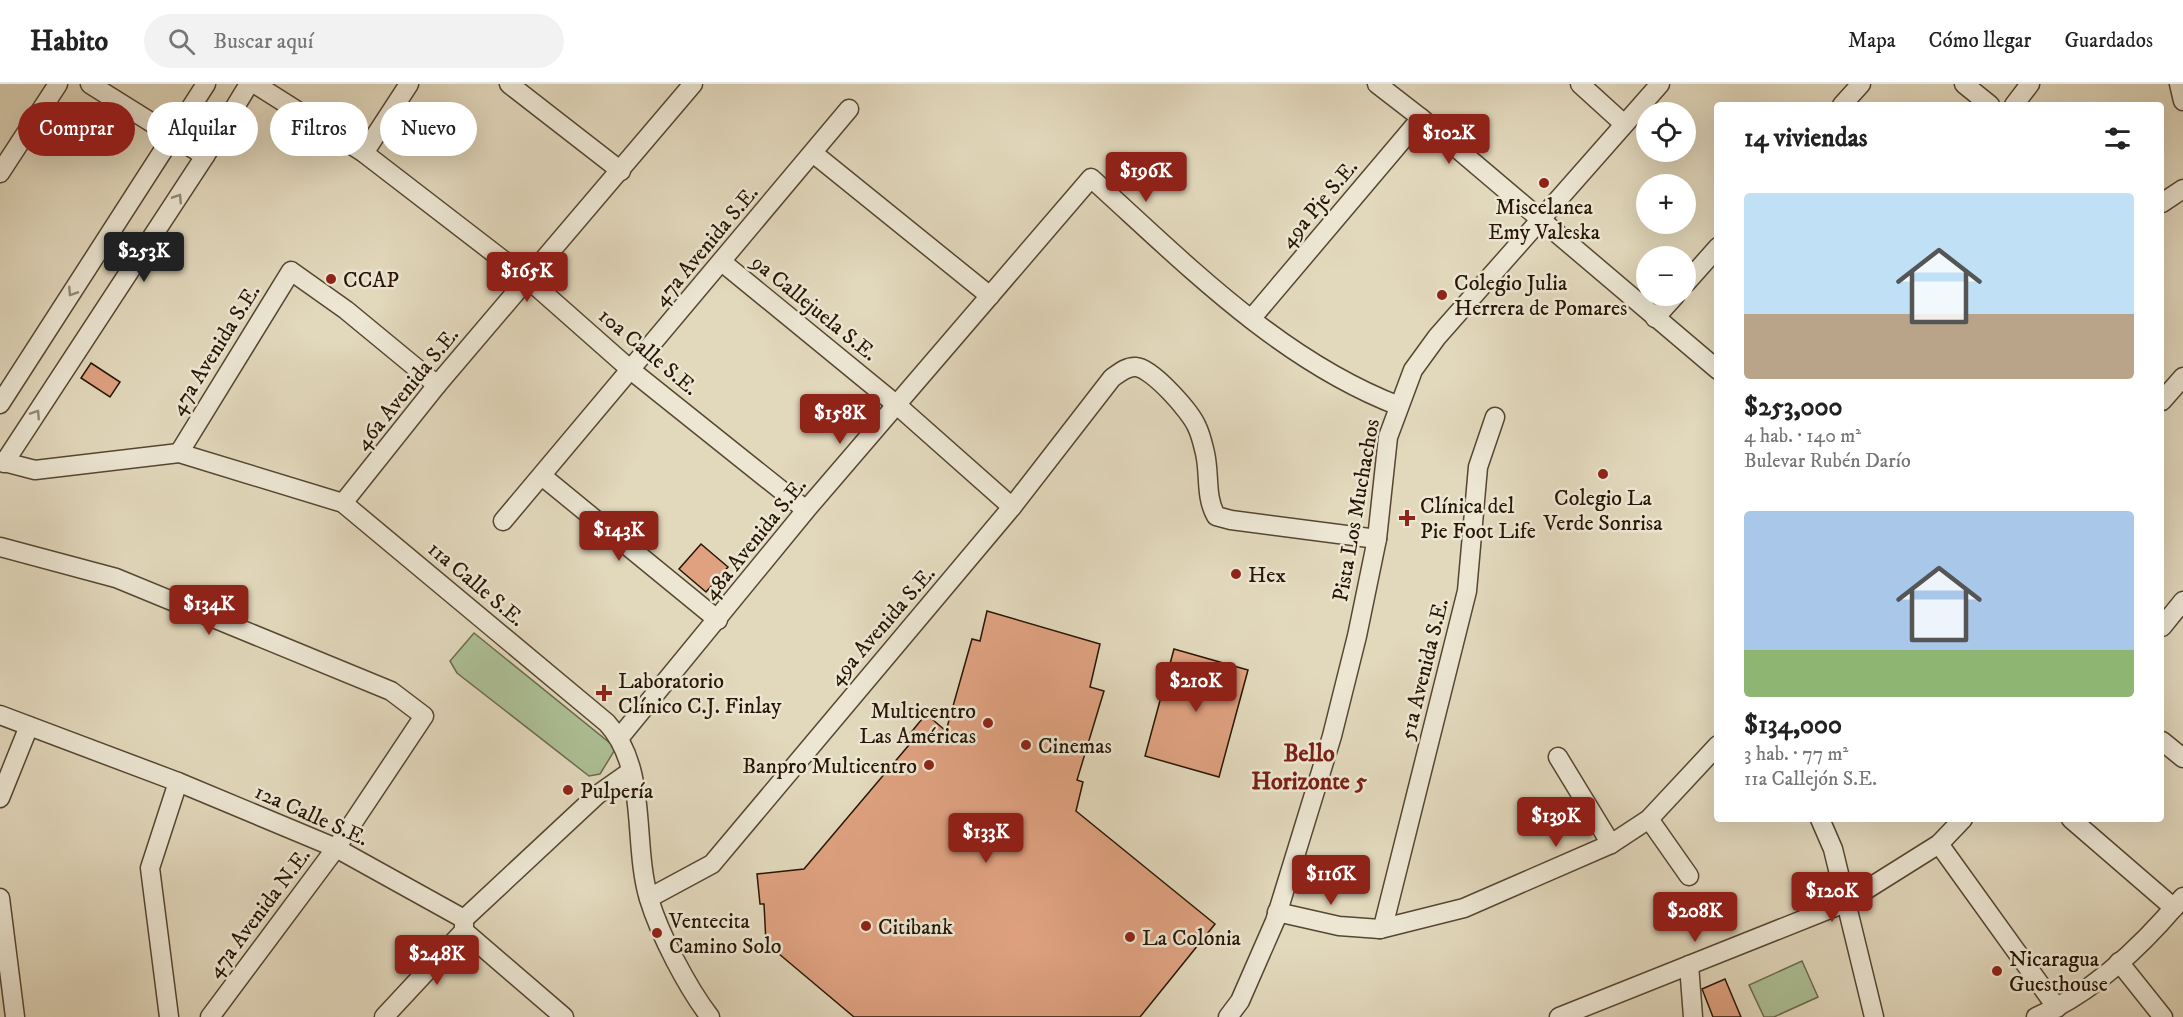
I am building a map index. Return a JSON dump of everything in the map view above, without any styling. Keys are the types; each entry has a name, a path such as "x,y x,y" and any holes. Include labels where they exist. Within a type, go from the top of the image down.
{"street":[{"path":"0,172 58,84"},
{"path":"90,84 147,119"},
{"path":"194,102 206,84"},
{"path":"238,102 249,84"},
{"name":"10a Calle S.E.","path":"255,84 283,102"},
{"path":"368,147 409,84"},
{"path":"509,84 621,171"},
{"name":"46a Avenida S.E.","path":"343,503 437,385 529,280 693,84"},
{"path":"1377,84 1421,118 1714,367"},
{"path":"1580,84 1624,124"},
{"name":"Pista Los Muchachos","path":"1228,1017 1240,1001 1277,912 1332,736 1377,539 1388,437 1413,370 1437,336 1542,221 1660,84"},
{"path":"1845,102 1861,84"},
{"path":"1964,84 1986,102"},
{"path":"2016,102 2030,84"},
{"path":"2179,84 2183,101"},
{"name":"47a Avenida S.E.","path":"503,521 723,262 849,109"},
{"name":"49a Pje S.E.","path":"1251,319 1421,118"},
{"path":"813,153 990,296"},
{"path":"0,404 159,156"},
{"path":"2,462 206,156"},
{"name":"10a Calle S.E.","path":"368,156 529,280 632,370 806,510"},
{"name":"48a Avenida S.E.","path":"621,737 806,510 898,406 1091,178 1251,319"},
{"path":"2164,202 2183,189"},
{"path":"1696,271 1714,251"},
{"name":"9a Callejuela S.E.","path":"723,262 898,406 1012,507"},
{"name":"47a Avenida S.E.","path":"179,453 291,271 346,310 437,385"},
{"path":"1655,318 1666,306"},
{"path":"1251,319 1329,374 1362,392 1399,406"},
{"name":"49a Avenida S.E.","path":"649,898 712,864 1012,507 1112,378 1123,370 1134,367 1143,368 1155,375 1197,425 1205,454 1209,503 1216,516 1231,520 1377,539"},
{"path":"2164,399 2183,377"},
{"name":"51a Avenida S.E.","path":"1380,929 1383,927 1467,591 1479,467 1495,417"},
{"name":"11a Calle S.E.","path":"2,462 35,470 179,453 343,503 608,723 621,737 631,771 649,898 690,991 710,1017"},
{"path":"542,476 718,620"},
{"name":"47a Avenida N.E.","path":"0,547 116,578 391,691 424,716 336,848 210,1017"},
{"path":"2164,625 2183,601"},
{"name":"12a Calle S.E.","path":"0,715 178,782 336,848 464,925 564,1017"},
{"path":"0,798 29,726"},
{"path":"2164,743 2183,758"},
{"path":"1277,912 1339,926 1380,929 1464,908 1611,844 1649,819 1714,748"},
{"path":"1558,757 1611,844"},
{"path":"384,1017 464,925 597,795 631,771"},
{"path":"169,1017 150,868 178,782"},
{"path":"1649,819 1689,876"},
{"path":"1821,822 1833,849 1874,1017"},
{"path":"1559,1017 1845,903 1939,844 1960,822"},
{"path":"2036,1017 2057,1008 2119,963 2179,902 2075,822"},
{"path":"1939,844 2057,1008"},
{"path":"0,898 15,1017"},
{"path":"2119,963 2163,1017"},
{"path":"1689,965 1693,1017"}],"green space":[{"path":"474,633 616,748 600,774 589,776 457,673 450,661"},
{"path":"1802,961 1818,997 1774,1017 1764,1017 1749,985"}],"building":[{"path":"91,363 120,382 110,397 81,378"},
{"path":"701,544 728,567 706,592 679,569"},
{"path":"987,611 1100,644 1090,687 1104,691 1077,780 1083,782 1076,811 1215,924 1140,1017 854,1017 766,943 764,904 760,904 757,874 804,869 914,739 909,735 926,714 946,731 972,639 980,641"},
{"path":"1174,649 1248,670 1219,777 1145,756"},
{"path":"1725,979 1741,1017 1713,1017 1702,989"}],"place":[{"name":"Miscelanea Emy Valeska","path":"1544,183"},
{"name":"CCAP","path":"331,279"},
{"name":"Colegio Julia Herrera de Pomares","path":"1442,295"},
{"name":"Colegio La Verde Sonrisa","path":"1603,474"},
{"name":"Clínica del Pie Foot Life","path":"1407,518"},
{"name":"Hex","path":"1236,574"},
{"name":"Laboratorio Clínico C.J. Finlay","path":"604,693"},
{"name":"Multicentro Las Américas","path":"988,723"},
{"name":"Cinemas","path":"1026,745"},
{"name":"Banpro Multicentro","path":"929,765"},
{"name":"Pulpería","path":"568,790"},
{"name":"Citibank","path":"866,926"},
{"name":"Ventecita Camino Solo","path":"657,933"},
{"name":"La Colonia","path":"1130,937"},
{"name":"Nicaragua Guesthouse","path":"1997,971"}],"district":[{"name":"Bello Horizonte 5","path":"1309,767"}]}
